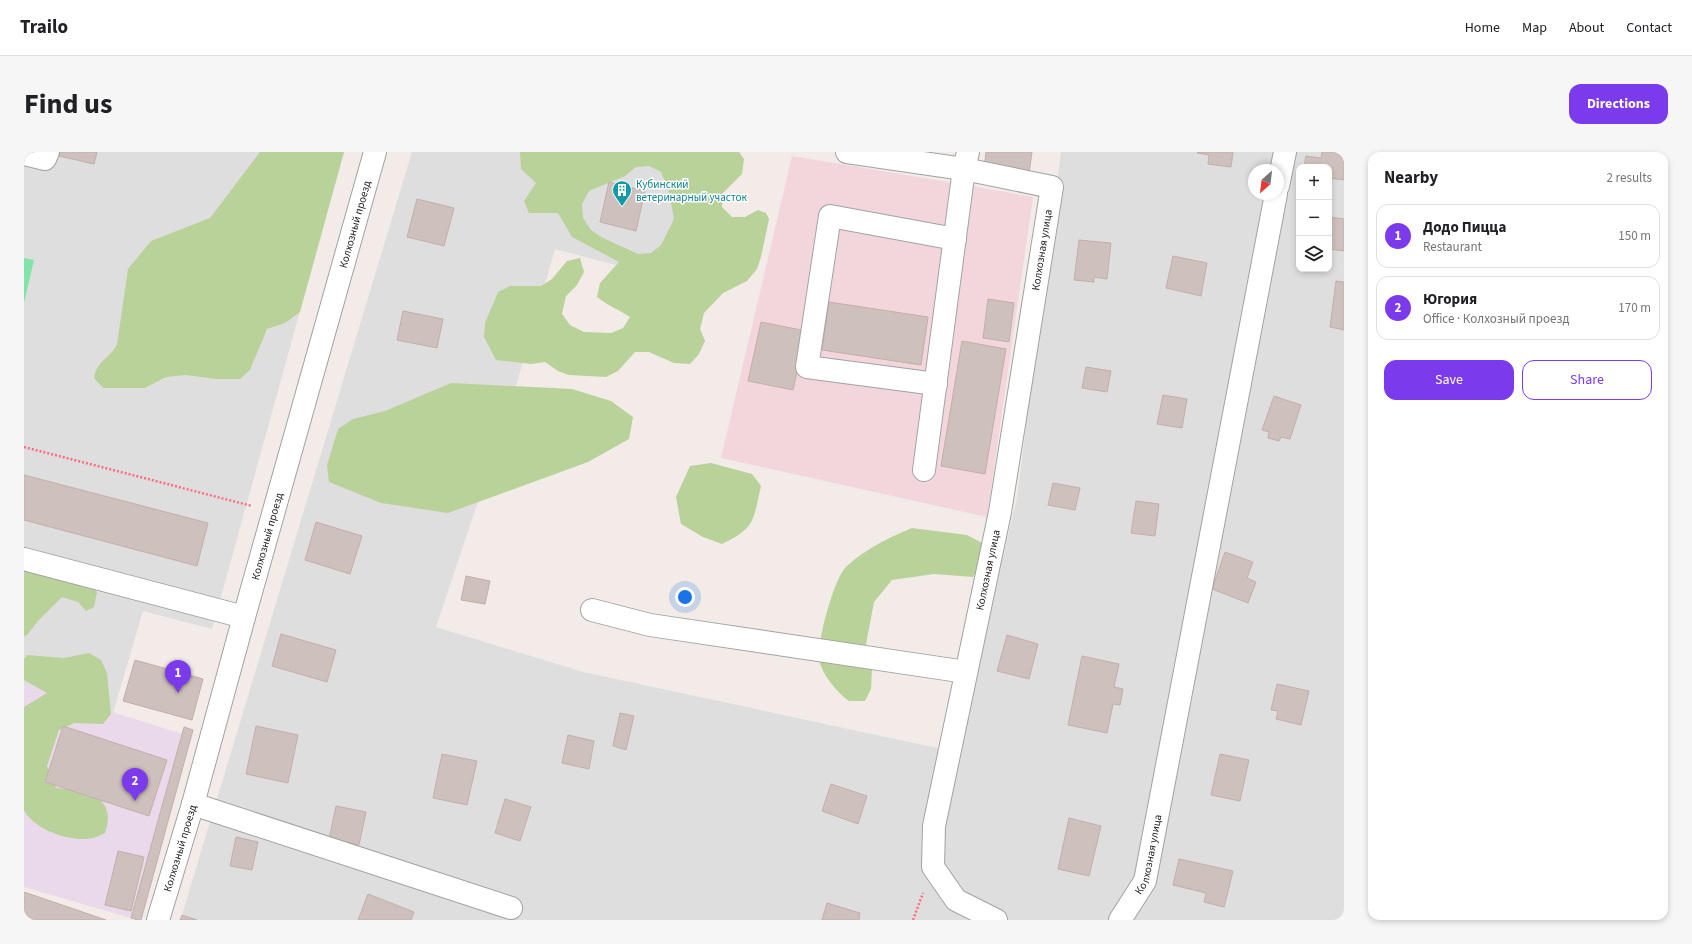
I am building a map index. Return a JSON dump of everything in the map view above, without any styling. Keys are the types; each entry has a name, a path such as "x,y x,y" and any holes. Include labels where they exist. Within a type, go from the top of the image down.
{"street":[{"path":"24,154 45,159 48,152"},
{"name":"Колхозный проезд","path":"158,920 194,804 273,512 375,152"},
{"path":"847,152 966,161 924,470"},
{"path":"1282,164 1284,152"},
{"name":"Колхозная улица","path":"966,161 1052,187 1000,512 934,826 933,867 956,900 996,920"},
{"name":"Колхозная улица","path":"1120,920 1145,881 1275,200"},
{"path":"936,384 807,367 830,216 955,239"},
{"path":"24,559 244,617"},
{"path":"592,610 650,625 966,672"},
{"path":"194,804 511,908"}],"path":[{"path":"24,447 273,512"}],"shaded area":[{"path":"24,152 344,152 212,629 143,611 113,713 24,684"},
{"path":"412,152 656,152 720,172 695,286 555,249 512,400 436,627 583,672 956,752 1017,498 1061,152 1344,152 1344,920 197,920 182,915"},
{"path":"792,156 1033,197 987,517 721,458"},
{"path":"24,684 182,734 131,918 24,887"}],"green space":[{"path":"260,152 344,152 300,312 285,323 267,329 250,370 240,379 216,379 186,375 166,377 145,388 103,388 94,378 98,367 117,344 128,269 151,241 210,218"},
{"path":"520,152 739,152 744,159 742,174 723,193 722,207 732,217 745,217 758,210 766,213 769,219 761,257 757,269 747,281 723,293 704,313 700,329 705,341 699,354 690,364 674,363 649,352 635,352 618,371 606,377 569,375 558,371 545,362 531,364 496,360 484,337 485,323 498,292 510,286 541,286 552,279 567,261 580,258 584,272 577,285 566,296 562,314 570,325 584,332 611,333 623,328 630,317 597,297 600,283 619,262 572,237 558,213 529,213 524,201 536,183 521,169","holes":["649,166 661,172 669,192 674,219 661,245 651,253 638,254 601,237 591,230 583,218 582,204 589,191 625,176 636,167"]},
{"path":"24,258 34,260 24,303"},
{"path":"451,383 572,389 611,401 633,417 629,439 588,462 448,513 381,503 329,482 327,465 338,429 353,419 385,411"},
{"path":"711,463 752,474 761,486 754,515 747,528 722,544 703,537 681,524 676,497 690,466"},
{"path":"912,528 967,535 982,543 983,562 973,577 934,574 892,580 874,602 866,644 872,669 871,689 865,701 849,701 840,694 825,674 820,663 819,655 823,628 836,584 846,567 861,555 877,544"},
{"path":"24,567 88,584 97,592 94,607 86,611 78,602 62,597 38,621 27,635 24,636"},
{"path":"89,653 101,660 107,673 111,714 103,724 75,723 59,730 47,766 56,788 78,791 96,797 103,803 107,810 108,820 105,833 94,838 75,839 54,833 36,824 24,810 24,707 47,693 24,680 24,659 27,655 64,658"}],"building":[{"path":"60,152 97,152 94,164 59,156"},
{"path":"986,152 1032,152 1029,173 984,168"},
{"path":"1233,152 1231,167 1208,164 1209,155 1197,153"},
{"path":"1322,152 1344,152 1344,180 1332,178 1332,164 1305,164 1306,156 1321,158"},
{"name":"Кубинский ветеринарный участок","path":"609,182 645,191 636,231 600,222"},
{"path":"417,199 454,208 444,246 407,237"},
{"path":"1332,217 1344,219 1344,251 1332,249"},
{"path":"1079,240 1111,243 1107,279 1094,277 1094,282 1074,280"},
{"path":"1173,256 1207,263 1201,296 1166,288"},
{"path":"1336,281 1344,282 1344,330 1330,327"},
{"path":"988,299 1014,303 1009,342 983,338"},
{"path":"829,302 928,317 921,365 822,350"},
{"path":"403,311 443,319 437,348 397,340"},
{"path":"761,322 806,331 793,390 748,381"},
{"path":"962,341 1006,349 985,474 941,466"},
{"path":"1086,367 1111,371 1107,392 1082,388"},
{"path":"1163,395 1187,399 1182,428 1157,424"},
{"path":"1274,396 1301,405 1290,439 1281,437 1279,441 1268,438 1269,432 1262,430"},
{"path":"24,475 208,523 197,566 24,520"},
{"path":"1053,483 1080,488 1075,510 1048,505"},
{"path":"1136,501 1159,504 1155,536 1131,533"},
{"path":"316,522 362,536 350,574 305,560"},
{"path":"1225,552 1253,562 1247,578 1256,582 1248,603 1212,589"},
{"path":"466,576 490,581 485,604 461,600"},
{"path":"281,634 336,650 327,682 272,666"},
{"path":"1007,635 1038,644 1029,679 997,671"},
{"path":"1082,656 1119,664 1114,687 1123,689 1120,705 1113,704 1107,733 1068,725"},
{"path":"135,660 203,679 192,720 123,701"},
{"path":"1277,684 1309,691 1301,725 1276,719 1278,711 1271,710"},
{"path":"620,713 634,716 626,750 613,746"},
{"path":"63,726 167,760 149,816 45,782"},
{"path":"256,726 298,735 288,783 246,774"},
{"path":"184,727 193,730 141,920 138,920 131,918"},
{"path":"568,735 594,741 589,769 562,763"},
{"path":"442,754 477,761 467,805 433,798"},
{"path":"1220,754 1249,760 1240,801 1211,795"},
{"path":"831,784 867,796 858,824 822,811"},
{"path":"505,799 531,807 520,841 495,833"},
{"path":"336,806 366,812 359,845 329,839"},
{"path":"1069,818 1101,826 1089,876 1058,869"},
{"path":"236,837 258,842 252,870 230,866"},
{"path":"118,851 144,857 131,911 105,905"},
{"path":"1179,859 1233,871 1224,907 1204,902 1206,893 1173,885"},
{"path":"24,892 106,920 24,920"},
{"path":"368,894 414,912 411,920 358,920"},
{"path":"827,903 860,913 859,920 822,920"},
{"path":"182,915 197,920 180,920"}],"place":[{"name":"Кубинский ветеринарный участок","path":"622,207"},
{"name":"Додо Пицца","path":"178,693"},
{"name":"Югория","path":"135,801"}]}
